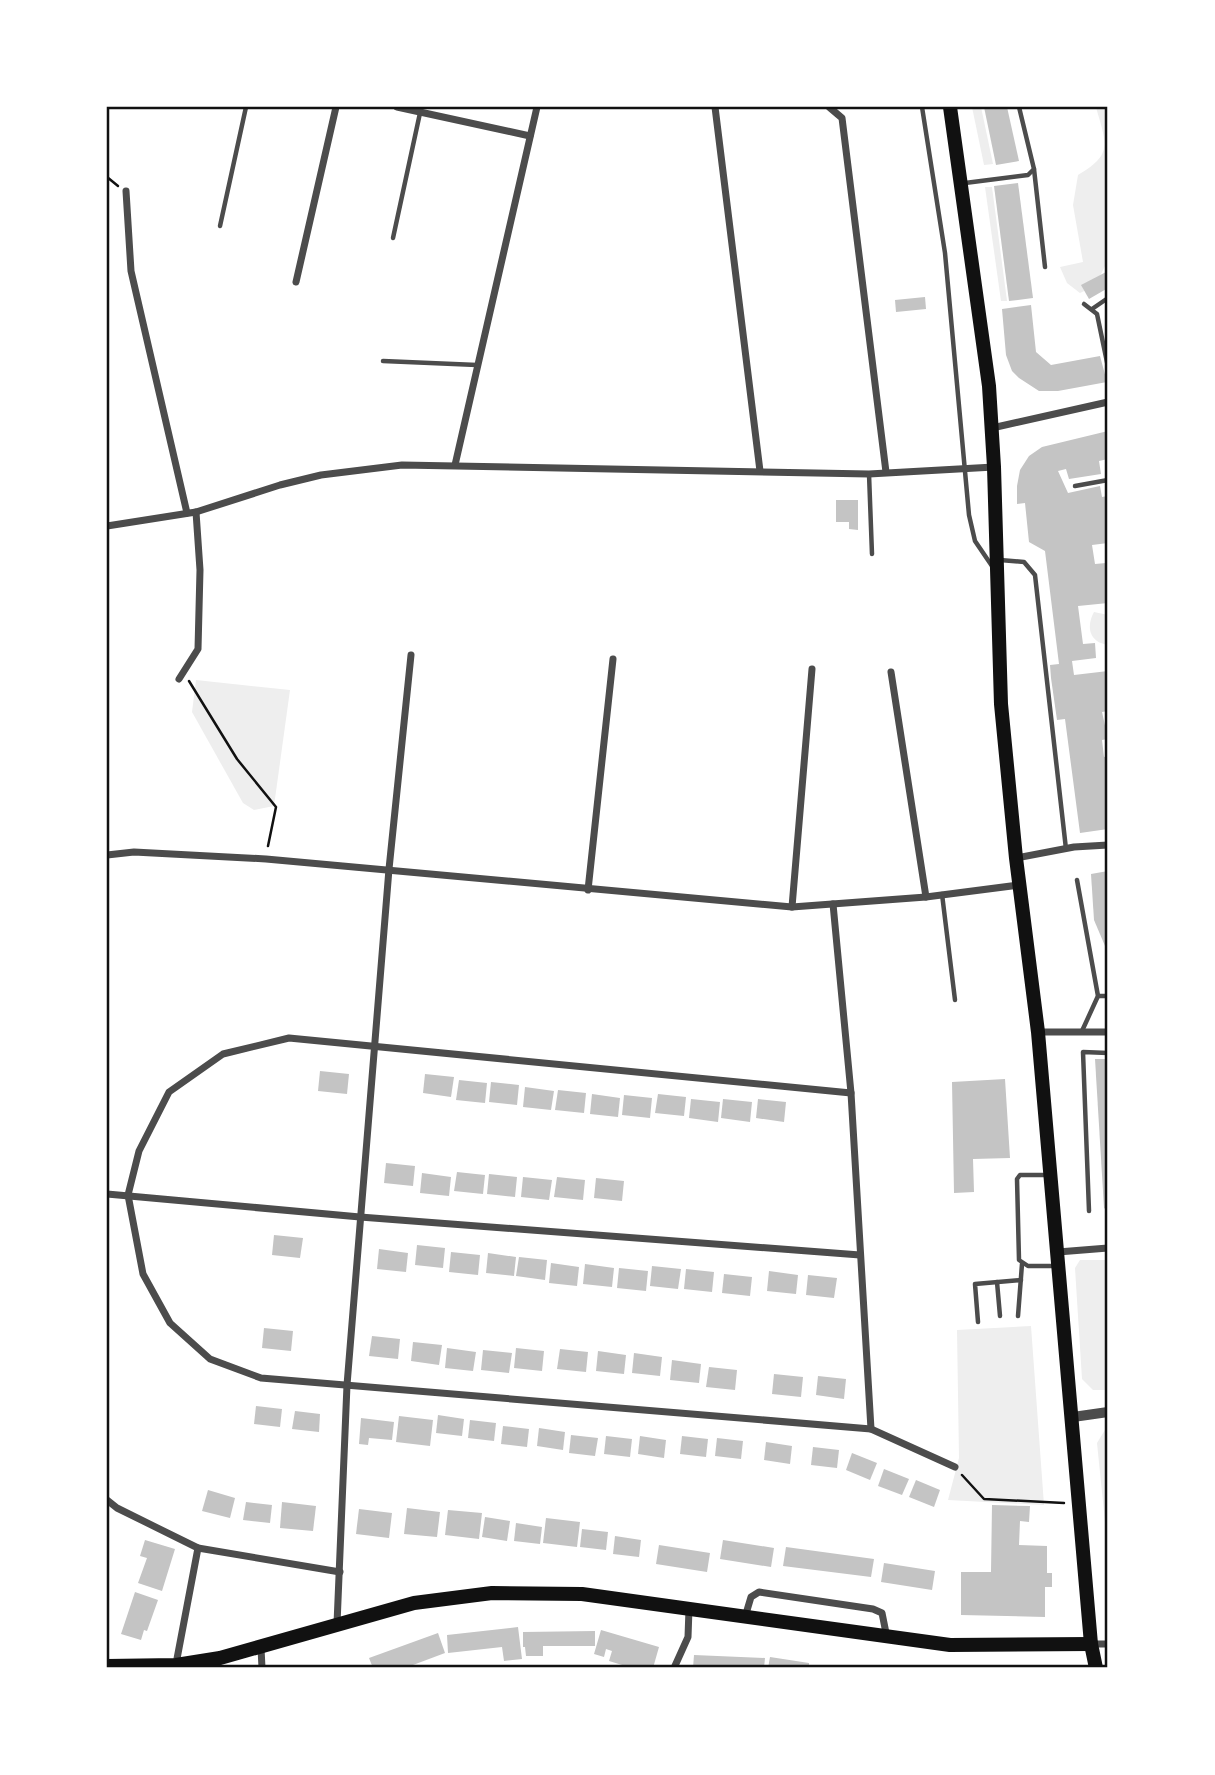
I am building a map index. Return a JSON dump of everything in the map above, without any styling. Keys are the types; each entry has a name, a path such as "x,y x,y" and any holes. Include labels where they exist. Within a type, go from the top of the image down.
{"main road":[{"path":"950,107 962,183 991,428 1001,704 1016,858 1038,1032 1091,1644 1096,1668"},
{"path":"107,1666 176,1665 261,1648 414,1603 492,1593 582,1594 887,1639 950,1645 1091,1644"}],"street":[{"path":"296,282 336,107"},
{"path":"397,107 420,113 432,110 530,136"},
{"path":"455,465 537,107"},
{"path":"715,107 760,471"},
{"path":"829,107 842,118 886,472"},
{"path":"125,191 131,271 192,513 200,570 198,649 181,676"},
{"path":"991,428 1108,402"},
{"path":"107,526 192,513 321,475 402,464 869,474 994,467"},
{"path":"337,1624 347,1385 389,869 411,655"},
{"path":"588,890 613,659"},
{"path":"792,907 812,670"},
{"path":"891,672 926,897"},
{"path":"1016,858 1108,845"},
{"path":"107,855 134,852 266,859 792,907 926,897 1021,885"},
{"path":"833,904 851,1093 871,1429"},
{"path":"1038,1032 1108,1032"},
{"path":"851,1093 289,1038 223,1054 169,1092 139,1151 128,1195 143,1274 170,1323 210,1359 261,1378 871,1429 955,1467"},
{"path":"107,1194 360,1217 860,1255"},
{"path":"1058,1259 1108,1248"},
{"path":"1073,1417 1108,1412"},
{"path":"107,1500 117,1508 198,1548 340,1572"},
{"path":"176,1665 198,1548"},
{"path":"745,1618 751,1597 760,1592 873,1609 882,1613 887,1639"},
{"path":"674,1668 688,1637 690,1609"},
{"path":"1091,1644 1108,1644"},
{"path":"261,1648 262,1668"}],"lane":[{"path":"220,226 246,107"},
{"path":"922,107 945,253 975,541 996,566 1024,562 1035,575 1066,849"},
{"path":"1019,107 1034,169 1045,267"},
{"path":"393,238 420,113"},
{"path":"962,183 1028,174 1034,169"},
{"path":"1092,310 1108,298"},
{"path":"1084,304 1097,314 1108,367"},
{"path":"383,361 477,365"},
{"path":"869,474 872,554"},
{"path":"1075,486 1108,480"},
{"path":"1077,880 1098,996 1081,1032"},
{"path":"942,894 955,1000"},
{"path":"1098,996 1108,996"},
{"path":"1089,1211 1083,1052 1108,1053"},
{"path":"1018,1316 1022,1264 1019,1260 1017,1179 1020,1175 1051,1175"},
{"path":"1022,1264 1058,1259"},
{"path":"978,1322 975,1284 1021,1280"},
{"path":"997,1282 1000,1316"}],"path":[{"path":"181,676 237,759 276,807 266,859"},
{"path":"955,1467 984,1499 1080,1504"}],"shaded area":[{"path":"972,107 981,107 993,164 984,165"},
{"path":"1096,107 1108,107 1108,260 1095,286 1080,293 1067,283 1060,267 1083,262 1073,205 1078,175 1097,161 1104,147"},
{"path":"985,187 992,187 1007,301 1001,301"},
{"path":"1094,612 1108,615 1108,645 1097,641 1091,633 1090,623"},
{"path":"196,680 290,690 274,806 254,810 243,803 192,712"},
{"path":"1080,1260 1108,1260 1108,1390 1093,1390 1082,1379 1075,1268"},
{"path":"1031,1326 1044,1505 948,1500 959,1458 957,1330"},
{"path":"1108,1425 1108,1551 1097,1443"}],"building":[{"path":"984,107 1007,107 1019,161 996,165"},
{"path":"1018,183 1033,298 1009,301 994,186"},
{"path":"1108,271 1108,288 1089,299 1081,285"},
{"path":"925,297 926,309 896,312 895,300"},
{"path":"1031,305 1036,352 1051,365 1100,356 1107,382 1058,391 1039,391 1012,371 1006,355 1002,309"},
{"path":"1108,431 1108,459 1099,461 1101,474 1069,479 1066,469 1058,471 1068,493 1100,486 1102,497 1108,496 1108,543 1092,545 1095,564 1106,563 1108,603 1078,606 1083,644 1095,643 1096,658 1072,661 1074,675 1108,671 1108,711 1102,712 1108,739 1102,740 1104,757 1108,756 1108,829 1080,833 1065,719 1057,720 1051,678 1050,665 1059,664 1045,551 1029,542 1025,503 1017,504 1017,486 1020,470 1029,456 1042,447"},
{"path":"836,500 858,500 858,530 849,529 849,522 836,522"},
{"path":"1108,871 1108,953 1094,920 1091,874"},
{"path":"1095,1059 1108,1059 1108,1211 1104,1208"},
{"path":"320,1071 349,1074 347,1094 318,1091"},
{"path":"425,1074 454,1077 451,1097 423,1093"},
{"path":"1005,1079 1010,1158 973,1159 974,1192 954,1193 952,1082"},
{"path":"459,1080 487,1083 485,1103 456,1100"},
{"path":"491,1082 519,1085 517,1105 489,1102"},
{"path":"525,1087 554,1091 551,1110 523,1107"},
{"path":"558,1090 586,1093 584,1113 555,1110"},
{"path":"592,1094 620,1098 618,1117 590,1114"},
{"path":"658,1094 686,1097 684,1116 655,1113"},
{"path":"624,1095 652,1098 650,1118 622,1115"},
{"path":"691,1099 720,1102 718,1122 689,1118"},
{"path":"723,1099 752,1102 750,1122 721,1118"},
{"path":"758,1099 786,1102 784,1122 756,1118"},
{"path":"386,1163 415,1166 413,1186 384,1183"},
{"path":"457,1172 485,1175 483,1194 454,1191"},
{"path":"422,1173 451,1177 449,1196 420,1193"},
{"path":"489,1174 517,1177 515,1197 487,1194"},
{"path":"523,1177 552,1180 549,1200 521,1197"},
{"path":"557,1177 585,1180 583,1200 554,1197"},
{"path":"596,1178 624,1181 622,1201 594,1198"},
{"path":"274,1235 303,1238 300,1258 272,1255"},
{"path":"417,1245 445,1248 443,1268 415,1265"},
{"path":"379,1249 408,1253 406,1272 377,1269"},
{"path":"451,1252 480,1255 478,1275 449,1272"},
{"path":"488,1253 516,1257 514,1276 486,1273"},
{"path":"519,1257 547,1260 545,1280 516,1276"},
{"path":"551,1263 579,1267 577,1286 549,1283"},
{"path":"585,1264 614,1268 612,1287 583,1284"},
{"path":"652,1266 681,1269 678,1289 650,1286"},
{"path":"619,1268 648,1271 646,1291 617,1288"},
{"path":"686,1269 714,1272 712,1292 684,1289"},
{"path":"769,1271 798,1275 796,1294 767,1291"},
{"path":"724,1274 752,1277 750,1296 722,1293"},
{"path":"808,1275 837,1278 834,1298 806,1295"},
{"path":"264,1328 293,1331 291,1351 262,1348"},
{"path":"372,1336 400,1339 398,1359 369,1356"},
{"path":"413,1342 442,1345 439,1365 411,1361"},
{"path":"447,1348 476,1352 473,1371 445,1368"},
{"path":"516,1348 544,1351 542,1371 514,1368"},
{"path":"560,1349 588,1352 586,1372 557,1369"},
{"path":"483,1350 512,1353 509,1373 481,1370"},
{"path":"598,1351 626,1355 624,1374 596,1371"},
{"path":"634,1353 662,1357 660,1376 632,1373"},
{"path":"672,1360 701,1364 699,1383 670,1380"},
{"path":"709,1367 737,1370 735,1390 706,1387"},
{"path":"774,1374 803,1377 801,1397 772,1394"},
{"path":"818,1376 846,1379 844,1399 816,1395"},
{"path":"256,1406 282,1409 280,1427 254,1424"},
{"path":"295,1411 320,1414 319,1432 292,1429"},
{"path":"438,1415 464,1419 462,1436 436,1433"},
{"path":"399,1416 433,1420 430,1446 396,1442"},
{"path":"361,1418 394,1422 392,1440 369,1438 368,1445 359,1444"},
{"path":"470,1420 496,1423 494,1441 468,1438"},
{"path":"503,1426 529,1429 527,1447 501,1444"},
{"path":"539,1428 565,1432 563,1450 537,1446"},
{"path":"571,1435 598,1438 595,1456 569,1453"},
{"path":"606,1436 632,1439 630,1457 604,1454"},
{"path":"640,1436 666,1440 664,1458 638,1454"},
{"path":"682,1436 708,1439 706,1457 680,1454"},
{"path":"717,1438 743,1441 741,1459 715,1456"},
{"path":"766,1442 792,1446 790,1464 764,1460"},
{"path":"813,1447 839,1450 837,1468 811,1465"},
{"path":"852,1453 877,1463 870,1480 846,1470"},
{"path":"884,1469 909,1479 902,1495 878,1486"},
{"path":"916,1480 940,1490 934,1507 909,1497"},
{"path":"208,1490 235,1498 230,1518 202,1511"},
{"path":"246,1502 272,1505 270,1523 243,1520"},
{"path":"282,1502 316,1506 313,1531 280,1528"},
{"path":"992,1505 1030,1506 1029,1522 1020,1521 1019,1545 1047,1546 1047,1573 1052,1573 1052,1587 1045,1587 1045,1617 961,1615 961,1572 991,1572"},
{"path":"407,1508 440,1512 437,1537 404,1534"},
{"path":"359,1509 392,1513 389,1538 356,1534"},
{"path":"448,1510 482,1513 479,1539 445,1535"},
{"path":"485,1517 510,1521 507,1541 482,1537"},
{"path":"546,1518 580,1522 577,1547 543,1543"},
{"path":"516,1523 542,1527 540,1544 514,1541"},
{"path":"582,1529 608,1532 606,1550 580,1547"},
{"path":"615,1536 641,1540 639,1557 613,1554"},
{"path":"145,1540 175,1549 162,1591 138,1583 147,1558 140,1556"},
{"path":"723,1540 774,1548 771,1567 720,1559"},
{"path":"659,1545 710,1553 707,1572 656,1564"},
{"path":"786,1547 874,1559 871,1577 783,1566"},
{"path":"884,1563 935,1571 932,1590 881,1582"},
{"path":"135,1592 158,1600 141,1640 121,1634"},
{"path":"518,1627 522,1659 504,1661 502,1647 448,1653 447,1635"},
{"path":"601,1630 659,1647 653,1668 632,1668 609,1661 612,1651 606,1649 604,1657 594,1654"},
{"path":"595,1631 595,1646 543,1646 543,1656 526,1656 523,1647 523,1632"},
{"path":"438,1633 445,1653 405,1668 373,1668 369,1658"},
{"path":"694,1655 765,1658 764,1668 693,1668"},
{"path":"770,1657 809,1663 809,1668 768,1668"}]}
